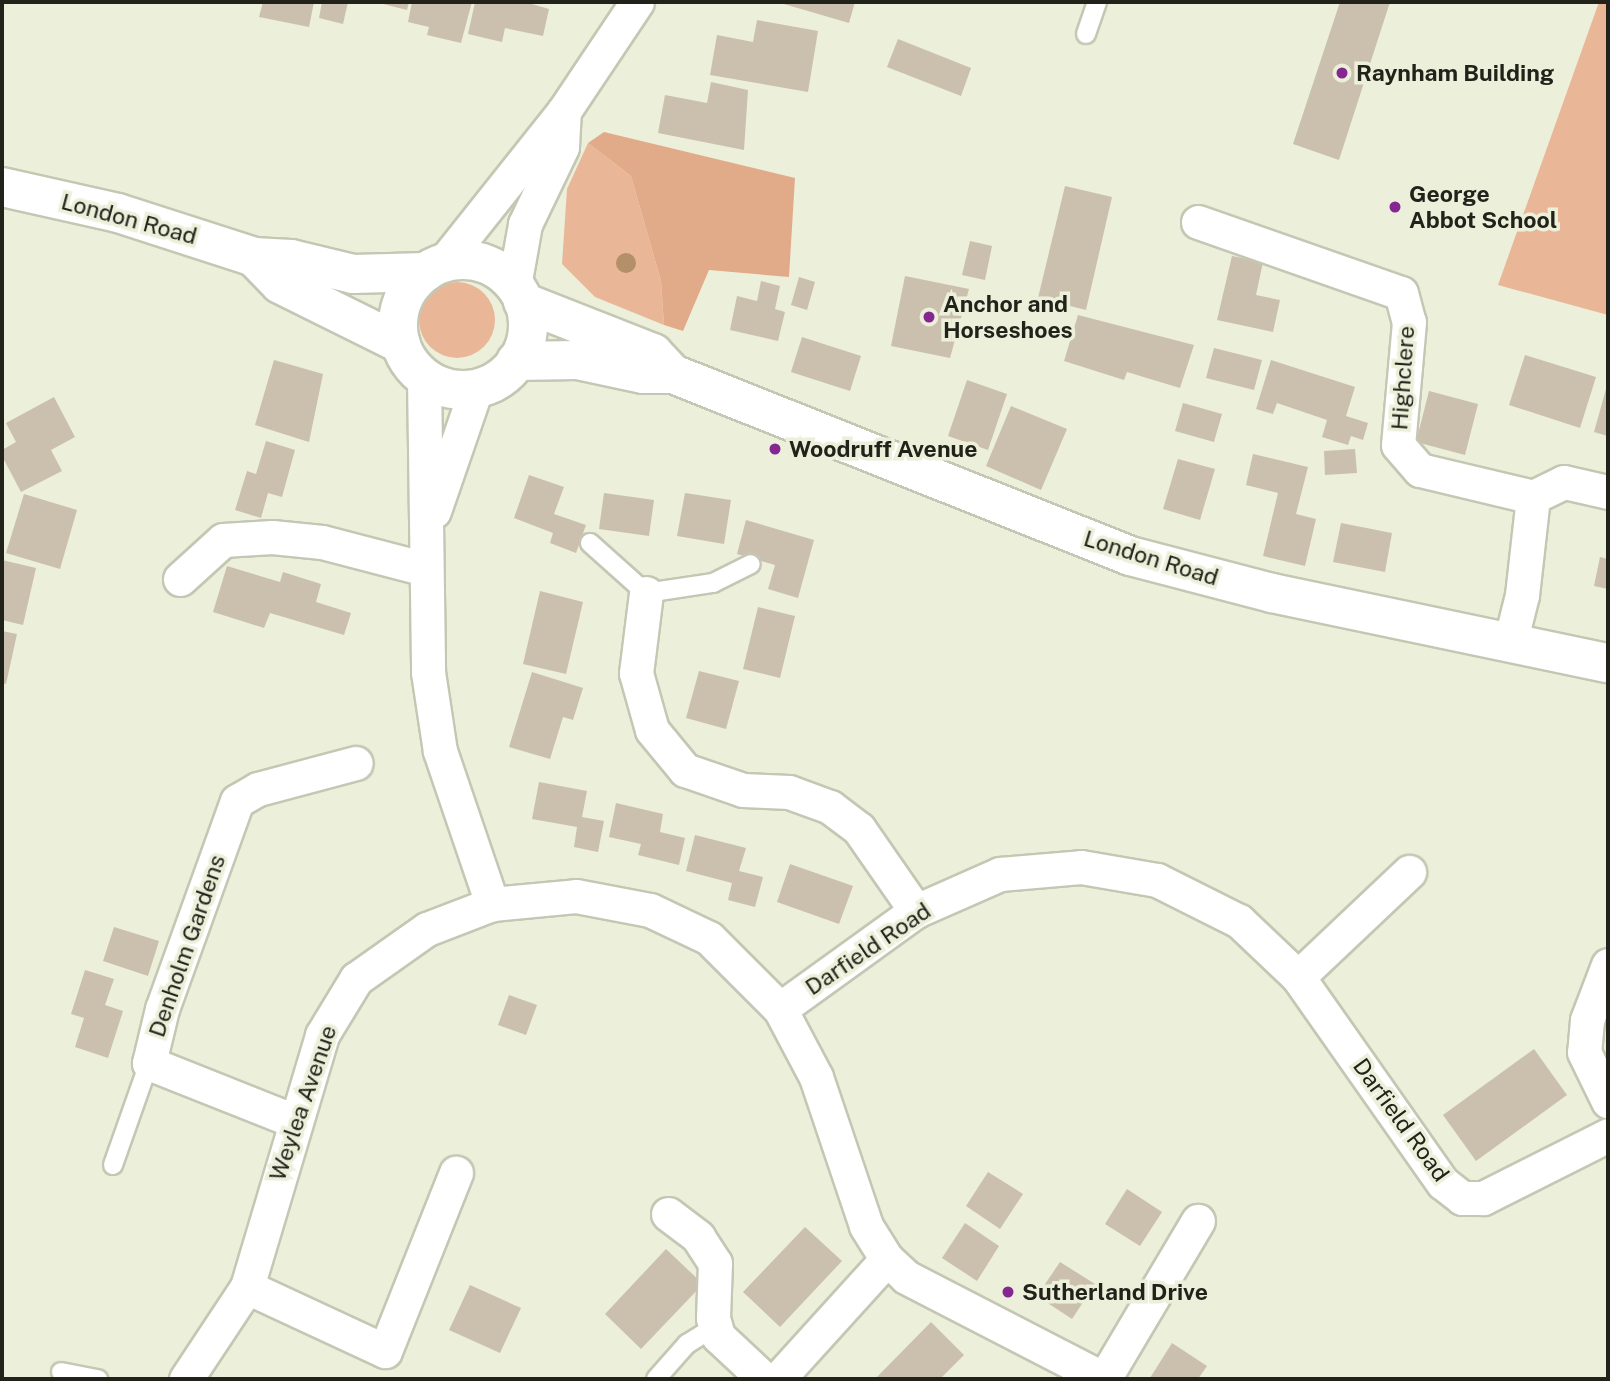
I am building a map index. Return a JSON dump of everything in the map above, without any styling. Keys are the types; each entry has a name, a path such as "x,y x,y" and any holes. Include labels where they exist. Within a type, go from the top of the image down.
{"main road":[{"name":"London Road","path":"2,187 118,213 254,257 291,259 353,274 435,268"},
{"name":"London Road","path":"254,257 280,284 401,344"},
{"path":"488,264 519,294 525,342 516,361 475,392 442,387 424,377 401,344 399,306 435,268 488,264"},
{"name":"London Road","path":"519,294 653,353 673,374"},
{"name":"London Road","path":"516,361 576,360 643,374 673,374 1130,556 1284,596 1608,663"}],"street":[{"path":"435,268 564,111 637,2"},
{"path":"519,294 525,224 562,147 564,111"},
{"name":"Highclere","path":"1198,222 1401,293 1409,322 1398,445 1420,470 1533,497"},
{"path":"424,377 428,672 440,751 492,904 576,896 650,910 709,938 780,1009 816,1077 866,1226 887,1259 906,1277 1104,1379 1198,1221"},
{"path":"428,526 475,392"},
{"path":"1510,643 1522,595 1533,497 1564,482 1608,492"},
{"path":"180,579 223,540 272,537 322,542 426,569"},
{"path":"646,593 636,673 652,730 685,770 743,790 789,792 830,807 859,829 916,911"},
{"name":"Denholm Gardens","path":"292,1121 149,1063 162,1009 237,801 258,789 356,763"},
{"name":"Darfield Road","path":"780,1009 916,911 1000,874 1093,869 1157,880 1239,921 1298,977 1443,1183 1462,1198 1483,1198 1608,1136"},
{"path":"1298,977 1409,872"},
{"name":"Weylea Avenue","path":"186,1379 247,1287 292,1121 322,1035 355,979 427,929 492,904"},
{"path":"1608,965 1587,1020 1584,1052 1608,1101"},
{"path":"247,1287 384,1352 456,1173"},
{"path":"668,1214 698,1237 715,1263 714,1328 724,1346 764,1379"},
{"path":"778,1379 887,1259"}],"lane":[{"path":"1086,34 1097,2"},
{"path":"590,543 646,593 713,583 751,564"},
{"path":"113,1165 149,1063"},
{"path":"656,1379 687,1344 714,1328"},
{"path":"61,1372 98,1379"}],"shaded area":[{"path":"1599,2 1608,2 1608,315 1498,285"},
{"path":"604,132 795,178 789,277 709,270 683,331 664,325 661,281 631,176 588,143"},
{"path":"588,143 631,176 661,281 664,325 595,297 562,264 567,189"},
{"path":"450,282 464,282 478,288 489,299 495,320 492,335 484,347 464,358 450,358 436,352 425,341 419,327 419,313 425,299 436,288"}],"building":[{"path":"263,2 314,2 309,27 259,17"},
{"path":"322,2 348,2 343,24 319,18"},
{"path":"375,2 409,2 407,10"},
{"path":"412,2 472,2 461,43 427,35 429,27 408,22"},
{"path":"475,2 525,2 549,9 543,36 505,28 502,42 468,34"},
{"path":"777,2 855,2 849,23"},
{"name":"Raynham Building","path":"1340,2 1390,2 1339,160 1293,144"},
{"path":"757,20 818,31 808,92 710,75 717,35 753,42"},
{"path":"898,39 971,68 961,96 887,67"},
{"path":"711,82 748,90 744,150 658,133 665,95 707,103"},
{"path":"1065,186 1112,197 1086,310 1038,298"},
{"path":"970,241 992,246 985,280 962,275"},
{"path":"1232,256 1263,262 1256,295 1280,300 1273,332 1217,320"},
{"name":"Anchor and Horseshoes","path":"905,276 969,289 950,358 891,346"},
{"path":"799,277 815,282 807,310 791,305"},
{"path":"761,281 780,286 775,309 785,312 778,341 730,330 737,296 757,301"},
{"path":"1078,315 1194,345 1180,388 1127,372 1124,380 1064,361"},
{"path":"802,337 861,356 850,391 791,372"},
{"path":"1214,348 1262,360 1254,390 1206,378"},
{"path":"1525,355 1596,377 1580,428 1509,405"},
{"path":"274,360 323,374 309,442 255,425"},
{"path":"1271,360 1355,387 1346,416 1368,423 1363,440 1351,436 1348,445 1322,437 1327,420 1277,403 1273,414 1256,409"},
{"path":"967,380 1007,394 988,450 948,436"},
{"path":"1606,389 1608,390 1608,436 1594,432"},
{"path":"1429,391 1478,404 1465,455 1416,442"},
{"path":"54,397 75,437 51,450 62,471 21,492 2,456 2,450 16,442 6,423"},
{"path":"1183,403 1222,414 1214,442 1175,431"},
{"path":"1011,406 1067,429 1041,490 986,466"},
{"path":"266,441 295,450 282,497 268,493 261,518 235,510 247,471 256,474"},
{"path":"1355,449 1357,473 1325,475 1324,451"},
{"path":"1253,454 1308,467 1296,514 1316,519 1305,566 1263,556 1278,493 1246,485"},
{"path":"1178,459 1215,469 1200,520 1163,509"},
{"path":"529,475 564,487 554,514 586,525 576,553 550,543 553,533 514,518"},
{"path":"604,493 654,500 649,536 599,529"},
{"path":"685,493 731,500 724,544 677,536"},
{"path":"24,494 77,510 60,569 6,553"},
{"path":"746,520 814,540 798,598 768,589 775,565 737,554"},
{"path":"1341,523 1392,533 1385,572 1333,562"},
{"path":"1600,557 1608,559 1608,589 1594,586"},
{"path":"2,560 36,568 23,625 2,620"},
{"path":"227,566 280,582 283,572 321,584 316,602 351,613 344,635 270,613 264,628 213,612"},
{"path":"540,591 583,602 566,674 523,664"},
{"path":"758,607 795,616 780,678 743,669"},
{"path":"2,631 17,634 6,684 2,683"},
{"path":"699,671 739,681 726,729 686,718"},
{"path":"532,672 583,688 573,720 563,717 550,759 509,747"},
{"path":"539,782 587,791 582,817 604,821 598,852 574,847 577,827 532,819"},
{"path":"616,803 663,814 660,832 685,838 679,865 638,855 641,844 609,837"},
{"path":"695,835 746,848 739,871 763,877 755,907 728,900 732,883 686,871"},
{"path":"790,864 853,886 839,924 777,902"},
{"path":"114,927 159,941 148,976 103,961"},
{"path":"85,970 114,979 105,1005 123,1011 108,1058 75,1047 84,1018 71,1014"},
{"path":"509,995 537,1005 526,1035 498,1025"},
{"path":"1534,1049 1567,1095 1476,1161 1443,1115"},
{"path":"988,1172 1023,1194 1000,1229 966,1206"},
{"path":"1127,1189 1162,1212 1140,1246 1105,1224"},
{"path":"965,1223 999,1246 977,1281 942,1258"},
{"path":"805,1227 842,1261 780,1327 743,1292"},
{"path":"666,1249 703,1284 641,1349 605,1314"},
{"path":"1060,1262 1095,1284 1072,1319 1037,1296"},
{"path":"470,1285 521,1308 500,1353 449,1330"},
{"path":"931,1322 964,1355 940,1379 875,1379"},
{"path":"1172,1343 1207,1366 1198,1379 1150,1378"}],"place":[{"name":"Raynham Building","path":"1342,73"},
{"name":"George Abbot School","path":"1395,207"},
{"name":"Anchor and Horseshoes","path":"929,317"},
{"name":"Woodruff Avenue","path":"775,449"},
{"name":"Sutherland Drive","path":"1008,1292"}]}
